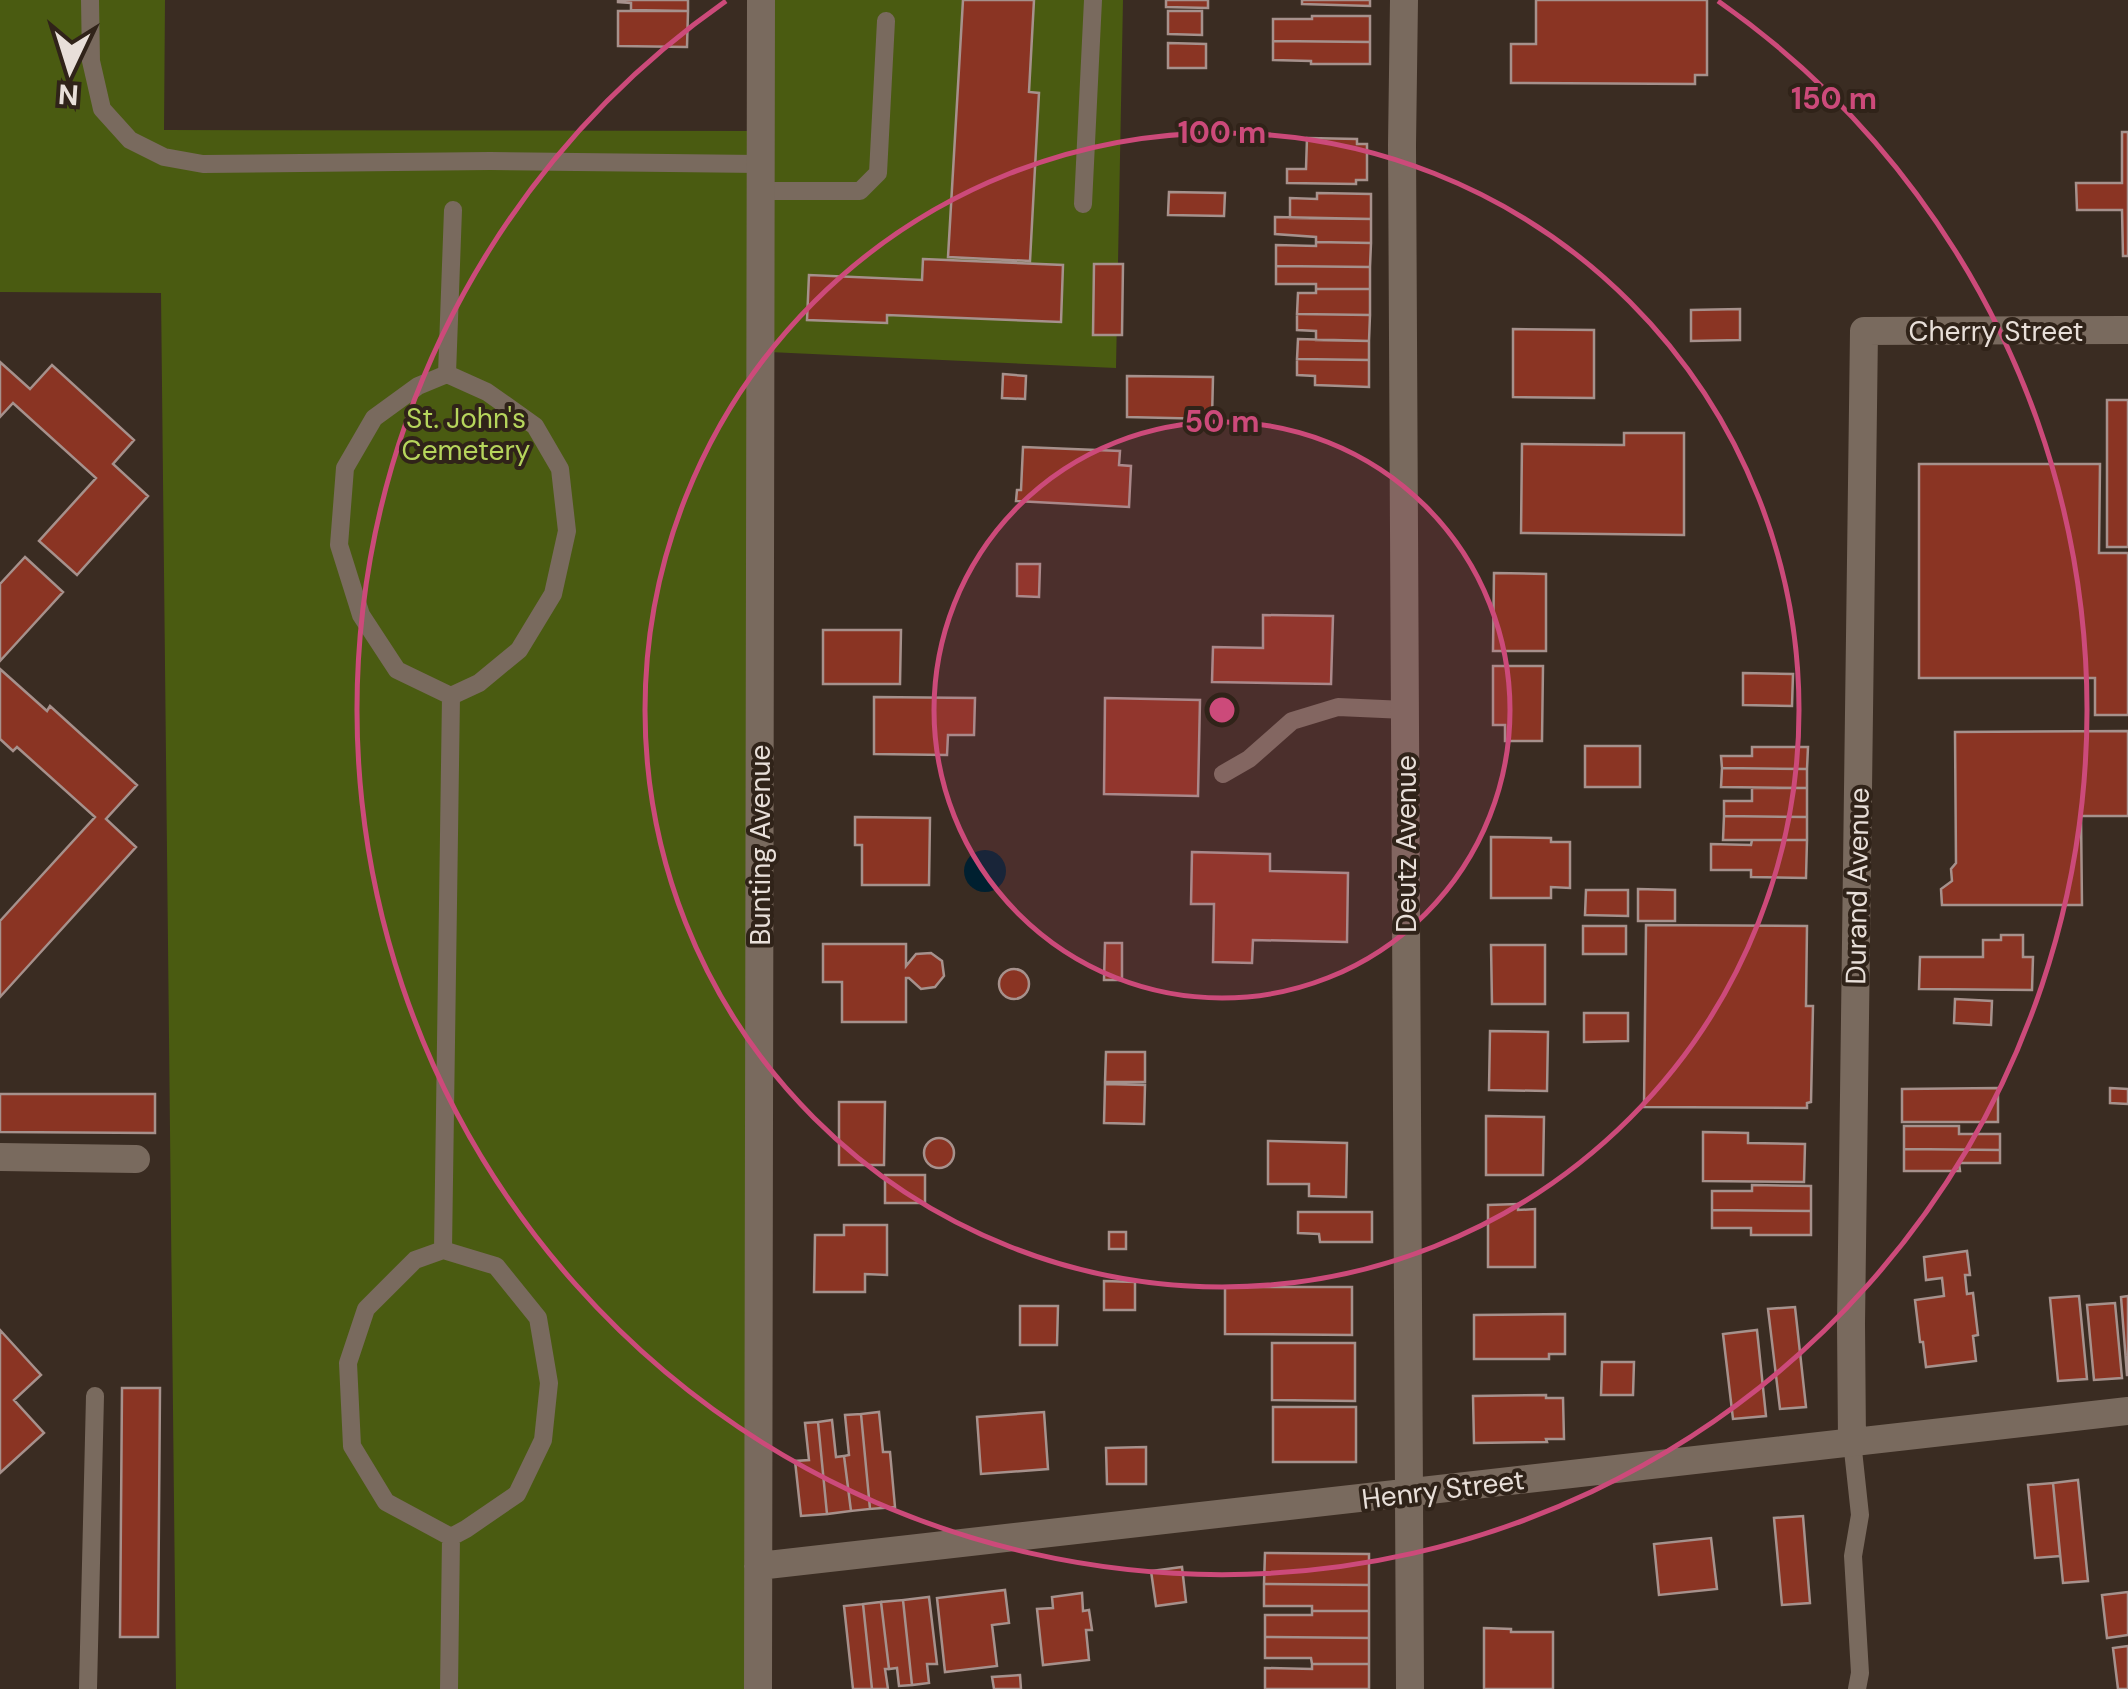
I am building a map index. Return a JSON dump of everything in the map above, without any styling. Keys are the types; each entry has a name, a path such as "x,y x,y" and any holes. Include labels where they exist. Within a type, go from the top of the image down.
{"street":[{"name":"Bunting Avenue","path":"758,1689 761,0"},
{"name":"Deutz Avenue","path":"1404,0 1410,1689"},
{"name":"Cherry Street","path":"1864,331 2128,330"},
{"name":"Durand Avenue","path":"1852,1441 1850,1324 1864,331"},
{"path":"0,1157 136,1159"},
{"name":"Henry Street","path":"758,1566 2128,1410"}],"lane":[{"path":"90,0 90,60 102,109 130,140 164,157 204,164 490,161 760,178 860,191 878,173 886,20"},
{"path":"1084,204 1093,0"},
{"path":"447,374 453,210"},
{"path":"447,374 487,392 536,426 560,469 566,531 553,594 519,650 479,682 451,696 397,670 361,615 339,545 345,468 374,418 418,386 447,374"},
{"path":"443,1250 451,696"},
{"path":"1223,774 1249,759 1292,721 1338,707 1405,710"},
{"path":"443,1250 496,1266 538,1318 549,1383 543,1440 517,1494 451,1537 386,1502 352,1446 348,1363 366,1309 415,1260 443,1250"},
{"path":"88,1689 95,1396"},
{"path":"1852,1441 1860,1514 1853,1556 1860,1673 1857,1689"},
{"path":"450,1689 451,1537"}],"green space":[{"name":"St. John's Cemetery","path":"0,0 165,0 164,130 767,131 769,0 1123,0 1116,368 769,352 766,1689 176,1689 161,293 0,292"}],"water":[{"path":"985,850 1000,856 1006,871 1000,886 985,892 970,886 964,871 970,856"}],"building":[{"path":"618,0 688,0 688,11 631,10 631,3"},
{"path":"963,0 1034,0 1029,92 1039,93 1030,261 948,257"},
{"path":"1166,0 1208,0 1208,8 1166,7"},
{"path":"1302,0 1370,0 1370,6 1302,4"},
{"path":"1536,0 1707,0 1707,75 1695,75 1695,84 1511,83 1511,44 1536,44"},
{"path":"618,11 688,11 687,47 618,46"},
{"path":"1168,11 1202,11 1202,35 1168,34"},
{"path":"1370,16 1370,42 1273,41 1273,19"},
{"path":"1273,41 1370,42 1370,64 1273,60"},
{"path":"1168,43 1206,44 1206,68 1168,68"},
{"path":"2122,132 2128,132 2128,256 2123,256 2122,210 2077,210 2076,183 2122,183"},
{"path":"1307,138 1357,139 1357,144 1367,144 1367,180 1356,180 1356,184 1287,183 1287,169 1306,169"},
{"path":"1169,192 1225,193 1224,216 1168,215"},
{"path":"1317,193 1371,194 1371,219 1290,218 1290,198 1317,199"},
{"path":"1275,217 1371,219 1371,243 1316,242 1316,237 1275,234"},
{"path":"1316,242 1371,243 1370,267 1276,266 1276,245 1316,246"},
{"path":"923,259 1063,265 1061,322 887,315 887,323 807,320 809,275 922,280"},
{"path":"1094,264 1123,264 1122,335 1093,335"},
{"path":"1276,266 1370,267 1370,289 1276,284"},
{"path":"1316,289 1370,289 1370,315 1297,314 1298,293 1316,293"},
{"path":"1740,309 1740,340 1691,341 1691,310"},
{"path":"1297,314 1370,315 1369,341 1316,340 1316,331 1297,330"},
{"path":"1513,329 1594,330 1594,398 1513,397"},
{"path":"1298,339 1369,341 1369,360 1297,359"},
{"path":"1297,359 1369,360 1369,387 1315,385 1315,376 1297,375"},
{"path":"0,362 30,389 52,365 134,440 113,464 148,496 77,575 39,541 96,478 13,403 0,417"},
{"path":"1003,374 1026,376 1025,399 1002,398"},
{"path":"1127,376 1213,377 1212,419 1127,417"},
{"path":"2107,400 2128,400 2128,547 2107,547"},
{"path":"1624,433 1684,433 1684,535 1521,533 1522,444 1624,445"},
{"path":"1023,447 1120,451 1119,465 1131,466 1129,507 1016,501 1017,490 1021,490"},
{"path":"1919,464 2100,464 2099,553 2128,553 2128,715 2095,715 2095,678 1919,678"},
{"path":"25,557 63,592 0,661 0,584"},
{"path":"1017,564 1040,564 1039,597 1017,596"},
{"path":"1494,573 1546,574 1546,651 1493,651"},
{"path":"1263,615 1333,616 1331,684 1212,682 1213,647 1263,648"},
{"path":"823,630 901,630 900,684 823,684"},
{"path":"1493,666 1543,666 1542,741 1505,741 1505,725 1493,725"},
{"path":"0,669 47,711 50,706 137,785 106,819 136,847 0,997 0,921 95,817 17,747 13,751 0,739"},
{"path":"1743,673 1793,674 1792,706 1743,705"},
{"path":"874,697 975,698 974,735 948,735 947,755 874,754"},
{"path":"1105,698 1200,700 1198,796 1104,794"},
{"path":"2128,731 2128,816 2081,816 2082,905 1942,905 1941,889 1952,881 1951,869 1956,863 1955,732"},
{"path":"1585,746 1640,746 1640,787 1585,787"},
{"path":"1752,747 1808,747 1807,769 1722,768 1721,756 1752,756"},
{"path":"1722,768 1807,769 1807,788 1721,787"},
{"path":"1752,788 1807,788 1807,817 1724,816 1724,801 1752,801"},
{"path":"1724,816 1807,817 1807,840 1723,840"},
{"path":"855,817 930,818 929,885 862,885 862,845 855,845"},
{"path":"1491,837 1570,842 1570,888 1551,887 1551,898 1491,898"},
{"path":"1752,840 1807,840 1806,878 1751,877 1751,870 1711,870 1711,844 1751,845"},
{"path":"1192,852 1270,854 1270,871 1348,873 1347,942 1253,940 1252,963 1213,962 1214,904 1191,904"},
{"path":"1638,889 1675,890 1675,921 1638,921"},
{"path":"1586,890 1628,890 1628,916 1585,915"},
{"path":"1646,925 1807,926 1806,1006 1813,1006 1811,1102 1807,1108 1644,1107"},
{"path":"1583,926 1626,926 1626,954 1583,954"},
{"path":"2001,935 2023,935 2023,957 2033,957 2032,990 1919,989 1920,957 1983,957 1983,940 2001,940"},
{"path":"1105,943 1122,943 1122,980 1104,980"},
{"path":"823,944 906,944 906,966 916,954 931,953 942,961 944,976 935,987 921,989 906,978 906,1022 842,1022 842,982 823,982"},
{"path":"1491,945 1545,945 1545,1004 1492,1004"},
{"path":"1014,969 1025,973 1029,984 1025,995 1014,999 1003,995 999,984 1003,973"},
{"path":"1955,999 1992,1001 1991,1025 1954,1023"},
{"path":"1584,1013 1628,1013 1628,1041 1584,1042"},
{"path":"1490,1031 1548,1032 1547,1091 1489,1090"},
{"path":"1106,1052 1145,1052 1145,1082 1105,1082"},
{"path":"1105,1084 1145,1085 1144,1124 1104,1123"},
{"path":"1998,1088 1998,1122 1902,1122 1902,1089"},
{"path":"2110,1088 2128,1089 2128,1104 2110,1103"},
{"path":"0,1094 155,1094 155,1133 0,1132"},
{"path":"839,1102 885,1102 884,1165 839,1165"},
{"path":"1486,1116 1544,1117 1543,1175 1486,1175"},
{"path":"1904,1126 1959,1126 1959,1134 2000,1134 2000,1150 1904,1149"},
{"path":"1703,1132 1748,1133 1748,1143 1805,1144 1804,1182 1703,1181"},
{"path":"939,1138 950,1142 954,1153 950,1164 939,1168 928,1164 924,1153 928,1142"},
{"path":"1268,1141 1347,1143 1346,1197 1309,1196 1309,1184 1268,1184"},
{"path":"1904,1149 2000,1150 2000,1163 1959,1163 1960,1171 1904,1171"},
{"path":"885,1175 925,1175 925,1203 885,1203"},
{"path":"1752,1185 1811,1186 1811,1211 1712,1210 1712,1191 1752,1191"},
{"path":"1518,1204 1518,1210 1535,1209 1535,1267 1488,1267 1488,1205"},
{"path":"1712,1210 1811,1211 1811,1235 1751,1235 1751,1228 1712,1228"},
{"path":"1298,1212 1372,1212 1372,1242 1320,1242 1319,1234 1298,1233"},
{"path":"844,1225 887,1225 887,1275 865,1274 865,1292 814,1292 815,1235 844,1235"},
{"path":"1109,1232 1126,1232 1126,1249 1109,1249"},
{"path":"1967,1251 1967,1294 1973,1293 1978,1335 1973,1336 1976,1361 1926,1367 1915,1300 1944,1296 1942,1278 1926,1280 1924,1257"},
{"path":"1104,1281 1135,1282 1135,1310 1104,1310"},
{"path":"1225,1287 1352,1287 1352,1335 1225,1334"},
{"path":"2079,1296 2087,1379 2058,1381 2050,1298"},
{"path":"2128,1296 2128,1375 2127,1375 2121,1297"},
{"path":"2115,1303 2122,1378 2094,1380 2087,1305"},
{"path":"1020,1306 1058,1306 1057,1345 1020,1345"},
{"path":"1795,1307 1806,1407 1780,1409 1768,1309"},
{"path":"1565,1314 1565,1354 1549,1354 1549,1359 1474,1359 1474,1315"},
{"path":"0,1330 41,1375 14,1400 44,1433 0,1473"},
{"path":"1757,1330 1766,1416 1733,1419 1723,1334"},
{"path":"1272,1343 1355,1343 1355,1401 1272,1400"},
{"path":"1602,1362 1634,1362 1633,1395 1601,1395"},
{"path":"122,1388 160,1388 158,1637 120,1637"},
{"path":"1473,1396 1563,1398 1564,1439 1474,1443"},
{"path":"1273,1407 1356,1407 1356,1462 1273,1462"},
{"path":"879,1412 883,1452 890,1452 895,1507 870,1509 861,1414"},
{"path":"1044,1412 1048,1469 981,1474 977,1417"},
{"path":"861,1414 870,1509 851,1511 844,1456 849,1455 845,1415"},
{"path":"832,1420 836,1457 844,1456 851,1511 827,1514 818,1422"},
{"path":"818,1422 827,1514 801,1516 795,1461 809,1460 805,1423"},
{"path":"1146,1447 1146,1484 1107,1484 1106,1448"},
{"path":"2078,1480 2088,1581 2063,1583 2053,1483"},
{"path":"2053,1483 2060,1556 2035,1558 2028,1485"},
{"path":"1803,1516 1810,1603 1782,1605 1774,1518"},
{"path":"1711,1538 1717,1589 1659,1595 1654,1544"},
{"path":"1265,1553 1369,1554 1369,1585 1264,1584"},
{"path":"1182,1567 1186,1602 1156,1606 1151,1571"},
{"path":"1264,1584 1369,1585 1369,1611 1264,1606"},
{"path":"1005,1590 1009,1623 992,1625 997,1666 945,1672 937,1598"},
{"path":"2128,1592 2128,1635 2107,1638 2102,1595"},
{"path":"1082,1593 1083,1611 1089,1610 1092,1630 1086,1630 1089,1660 1043,1665 1037,1609 1053,1608 1052,1597"},
{"path":"929,1597 937,1664 927,1664 929,1683 912,1685 903,1600"},
{"path":"903,1600 912,1685 899,1686 897,1668 889,1669 881,1602"},
{"path":"881,1602 888,1689 872,1689 863,1604"},
{"path":"863,1604 872,1689 853,1689 844,1606"},
{"path":"1312,1611 1369,1611 1369,1638 1265,1637 1265,1615 1312,1615"},
{"path":"1484,1628 1553,1632 1553,1689 1484,1689"},
{"path":"1265,1637 1369,1638 1369,1664 1312,1664 1311,1658 1265,1658"},
{"path":"2128,1646 2128,1689 2118,1689 2113,1648"},
{"path":"1312,1664 1369,1664 1369,1689 1265,1689 1265,1668 1312,1669"},
{"path":"1020,1675 1021,1689 994,1689 992,1677"}]}
